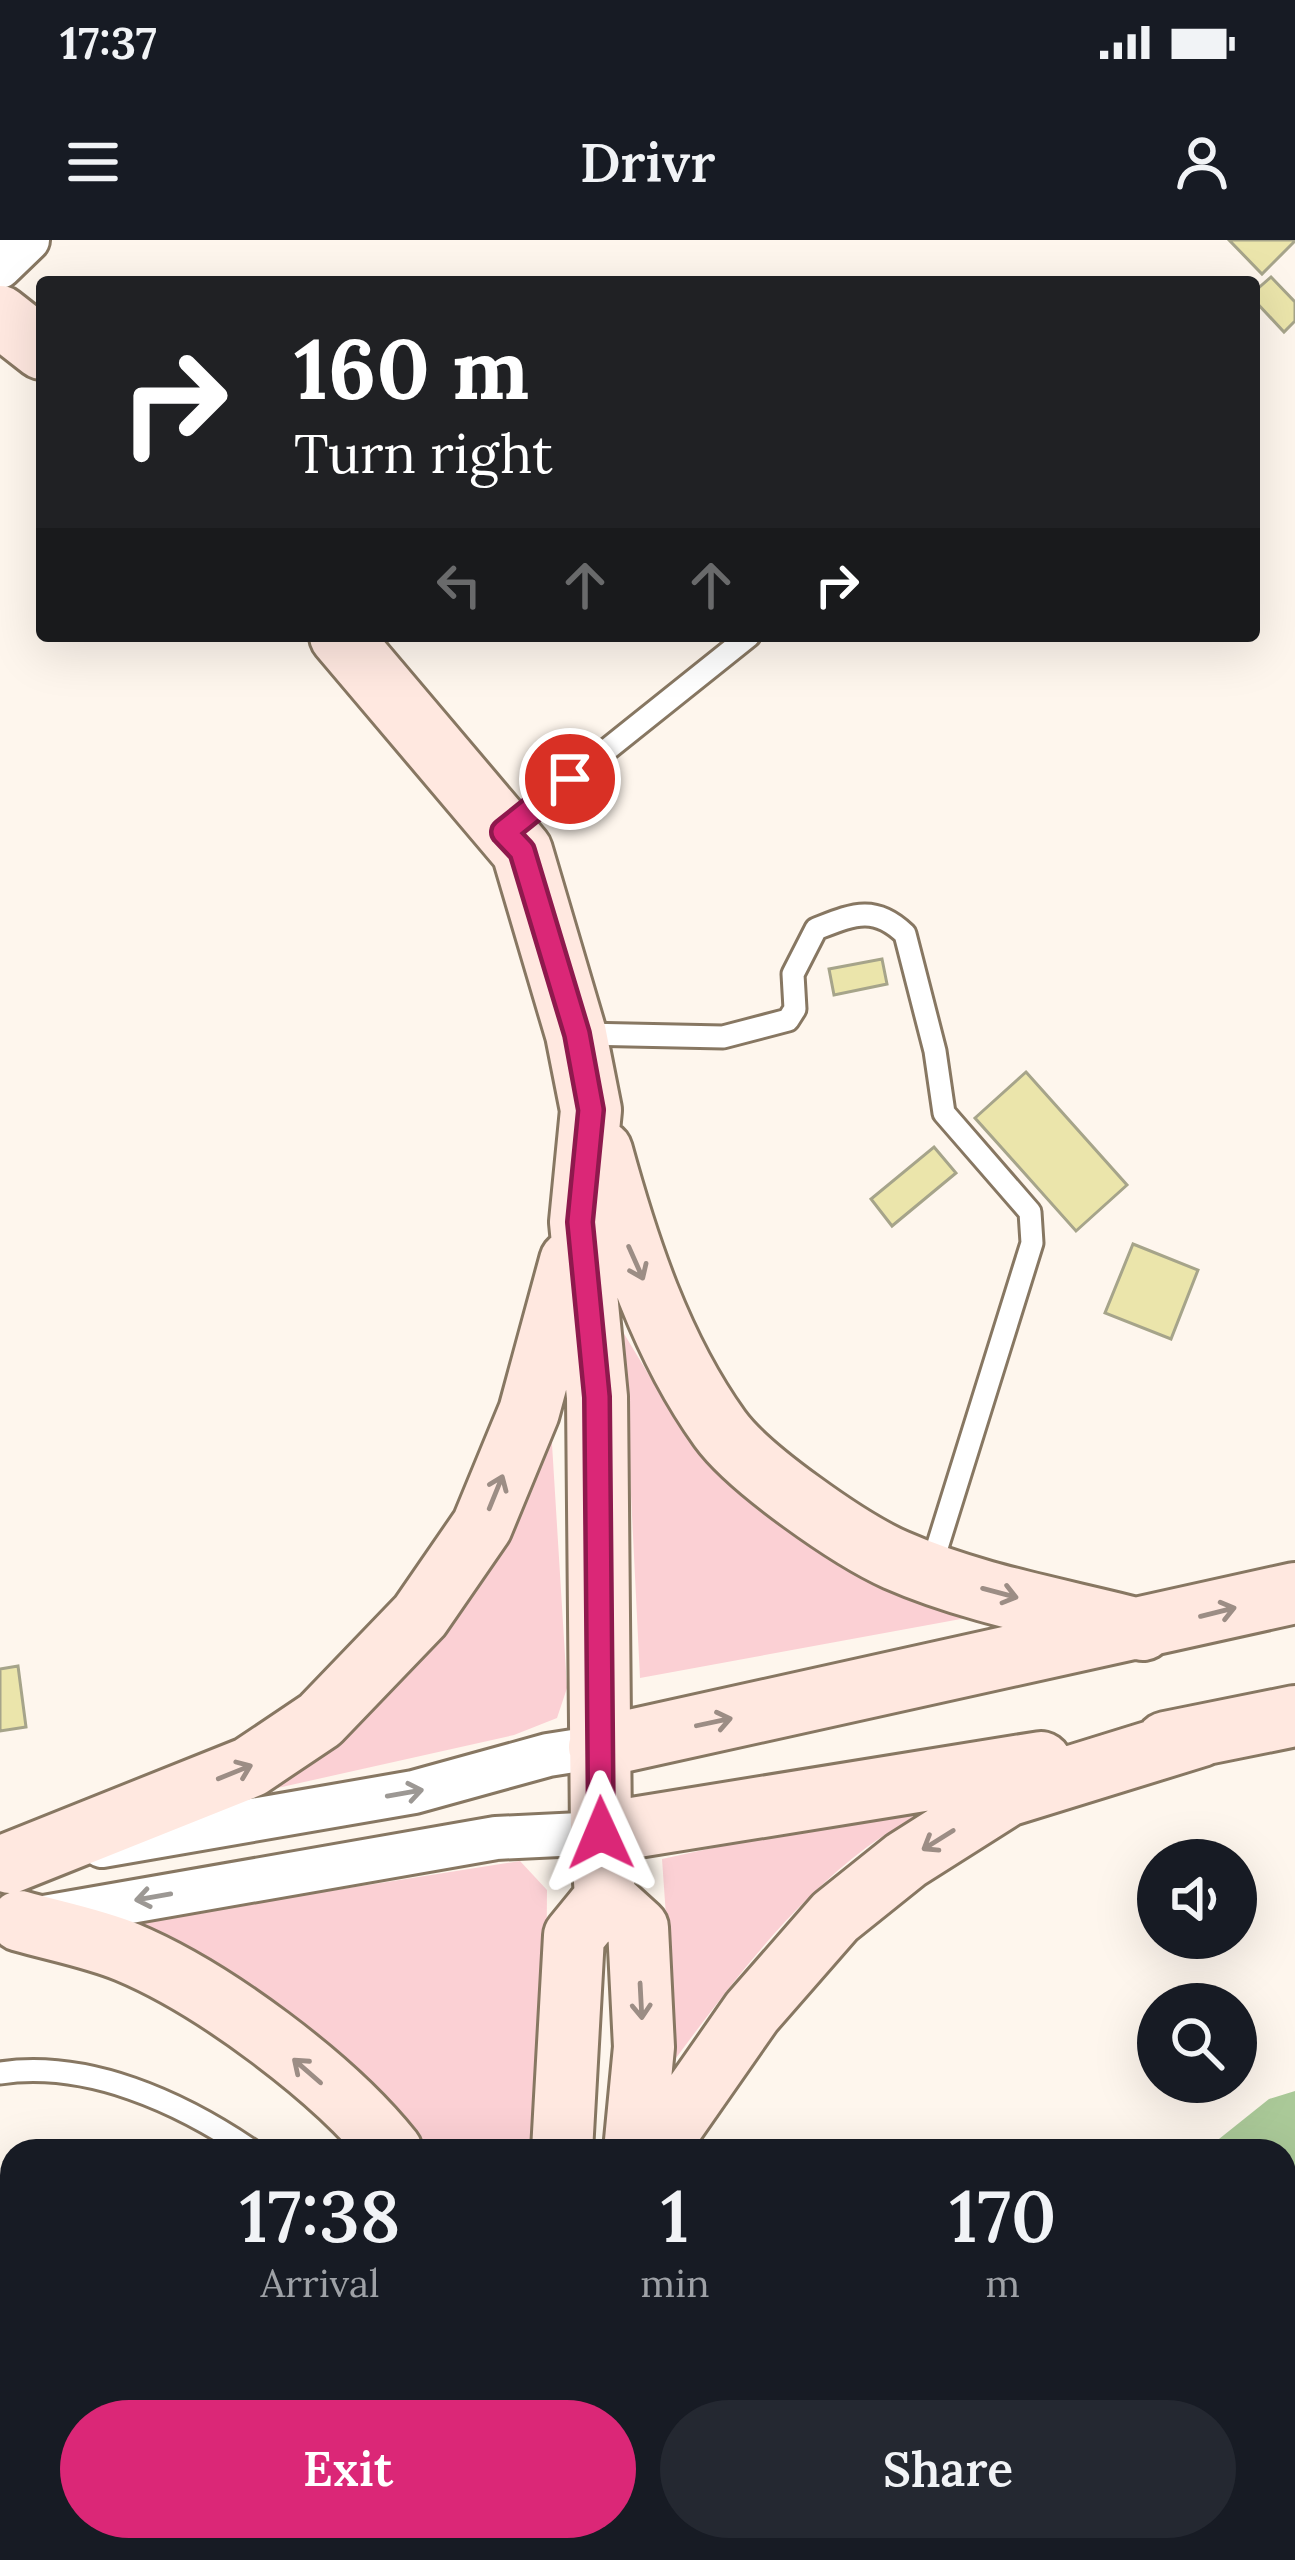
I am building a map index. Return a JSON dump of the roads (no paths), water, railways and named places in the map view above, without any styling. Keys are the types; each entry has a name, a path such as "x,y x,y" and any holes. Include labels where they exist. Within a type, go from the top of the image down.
{"street":[{"path":"0,267 28,240"},
{"path":"0,316 36,344"},
{"path":"345,642 522,851 577,1034 591,1110 627,1243 669,1338 722,1431 794,1496 895,1559 1143,1630"},
{"path":"5,1864 250,1767 320,1720 419,1616 482,1526 530,1412 580,1222 591,1110"},
{"path":"563,2139 574,1936 605,1898 597,1397 580,1222"},
{"path":"5,1864 414,1792 548,1755 1143,1630 1295,1593"},
{"path":"10,1923 496,1838 601,1833 1202,1736 1295,1716"},
{"path":"663,2139 752,2012 836,1917 906,1860 1007,1796 1202,1736"},
{"path":"605,1898 638,1928 644,2047 635,2139"},
{"path":"10,1923 125,1951 208,1994 381,2139"}],"lane":[{"path":"504,832 742,642"},
{"path":"577,1034 723,1037 788,1020 795,1010 793,974 816,929 860,912 890,920 904,934 935,1052 944,1114 1030,1213 1033,1226 1033,1243 930,1571"},
{"path":"0,2073 36,2068 77,2072 201,2116 235,2139"}]}
